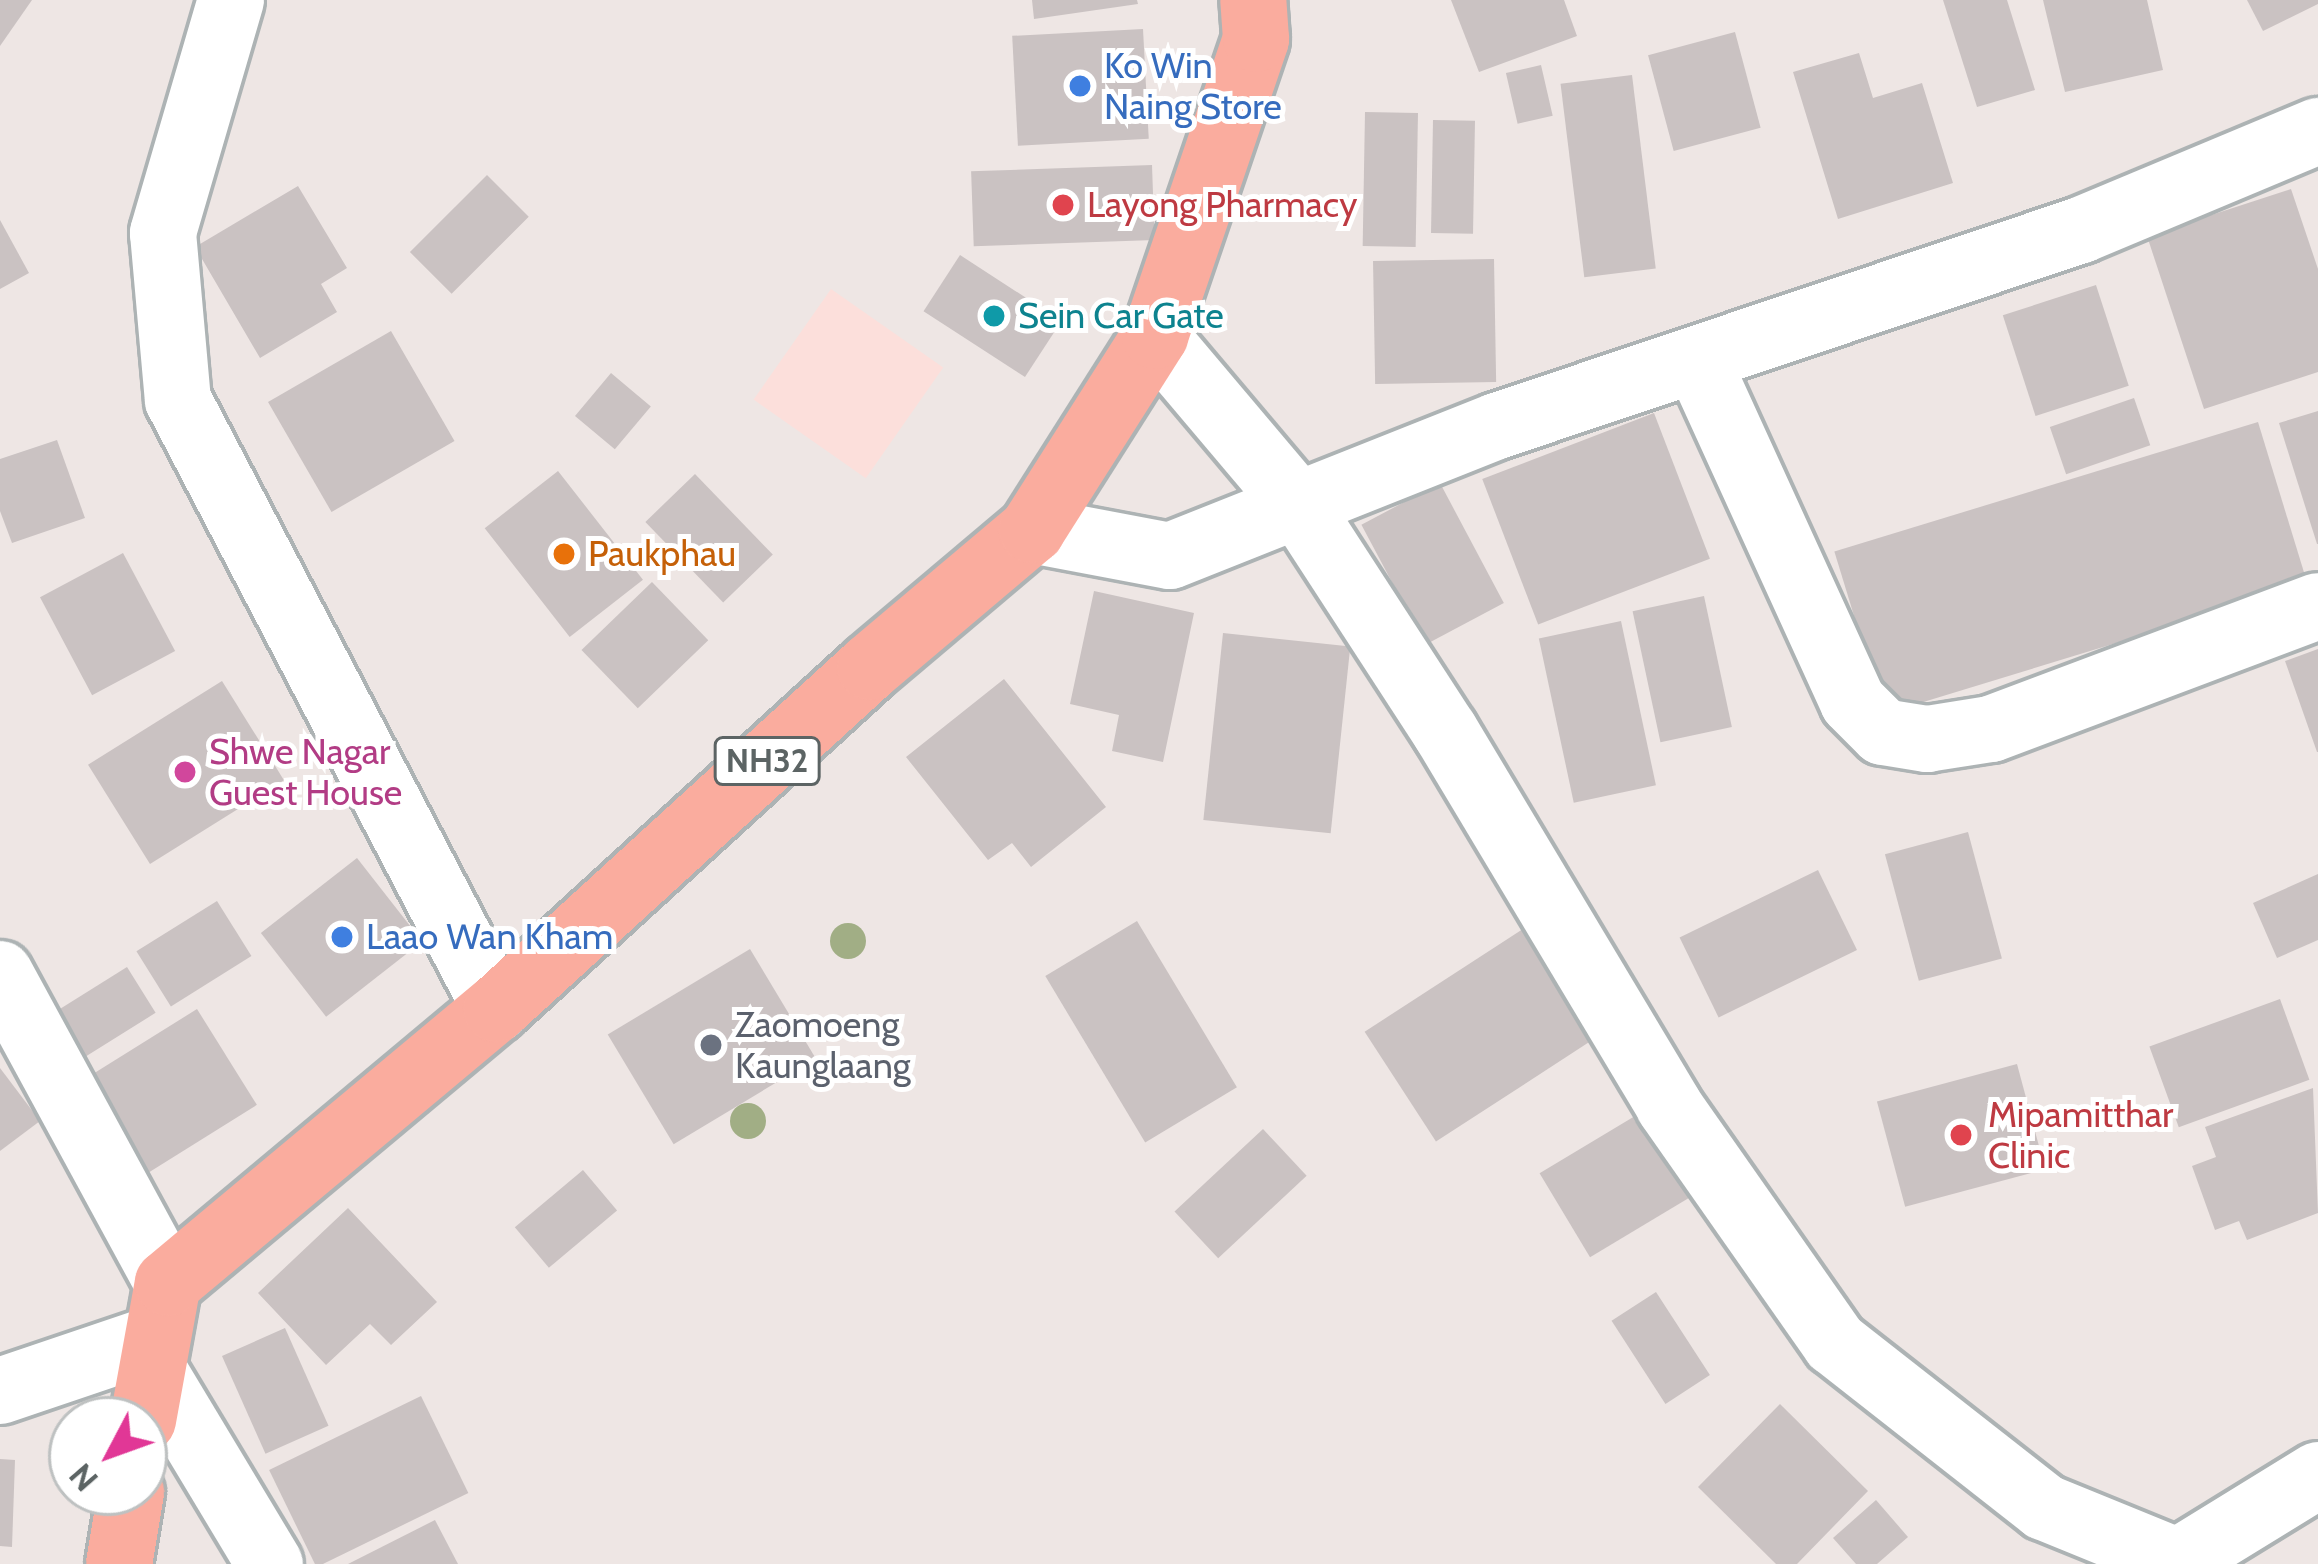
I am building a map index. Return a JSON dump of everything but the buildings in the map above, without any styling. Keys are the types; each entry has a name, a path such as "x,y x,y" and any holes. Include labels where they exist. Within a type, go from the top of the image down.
{"highway":[{"name":"NH32","path":"155,1352 496,1010 870,667 1032,530 1155,336 1256,39 1253,0"},
{"path":"119,1564 127,1516"}],"street":[{"path":"231,0 163,233 178,400 496,1010"},
{"path":"1032,530 1170,556 1497,426 1699,364 2081,230 2318,131"},
{"path":"1155,336 1298,506 1445,731 1669,1106 1835,1343 2044,1508 2182,1562 2318,1475"},
{"path":"1699,364 1853,703 1883,732 1928,739 1991,729 2318,606"},
{"path":"0,974 155,1352 270,1564"},
{"path":"0,1391 155,1352"}],"shaded area":[{"path":"831,289 943,368 866,478 754,400"}],"place":[{"name":"Ko Win Naing Store","path":"1080,86"},
{"name":"Layong Pharmacy","path":"1063,205"},
{"name":"Sein Car Gate","path":"994,316"},
{"name":"Paukphau","path":"564,554"},
{"name":"Shwe Nagar Guest House","path":"185,772"},
{"name":"Laao Wan Kham","path":"342,937"},
{"name":"Zaomoeng Kaunglaang","path":"711,1045"},
{"name":"Mipamitthar Clinic","path":"1961,1135"}]}
